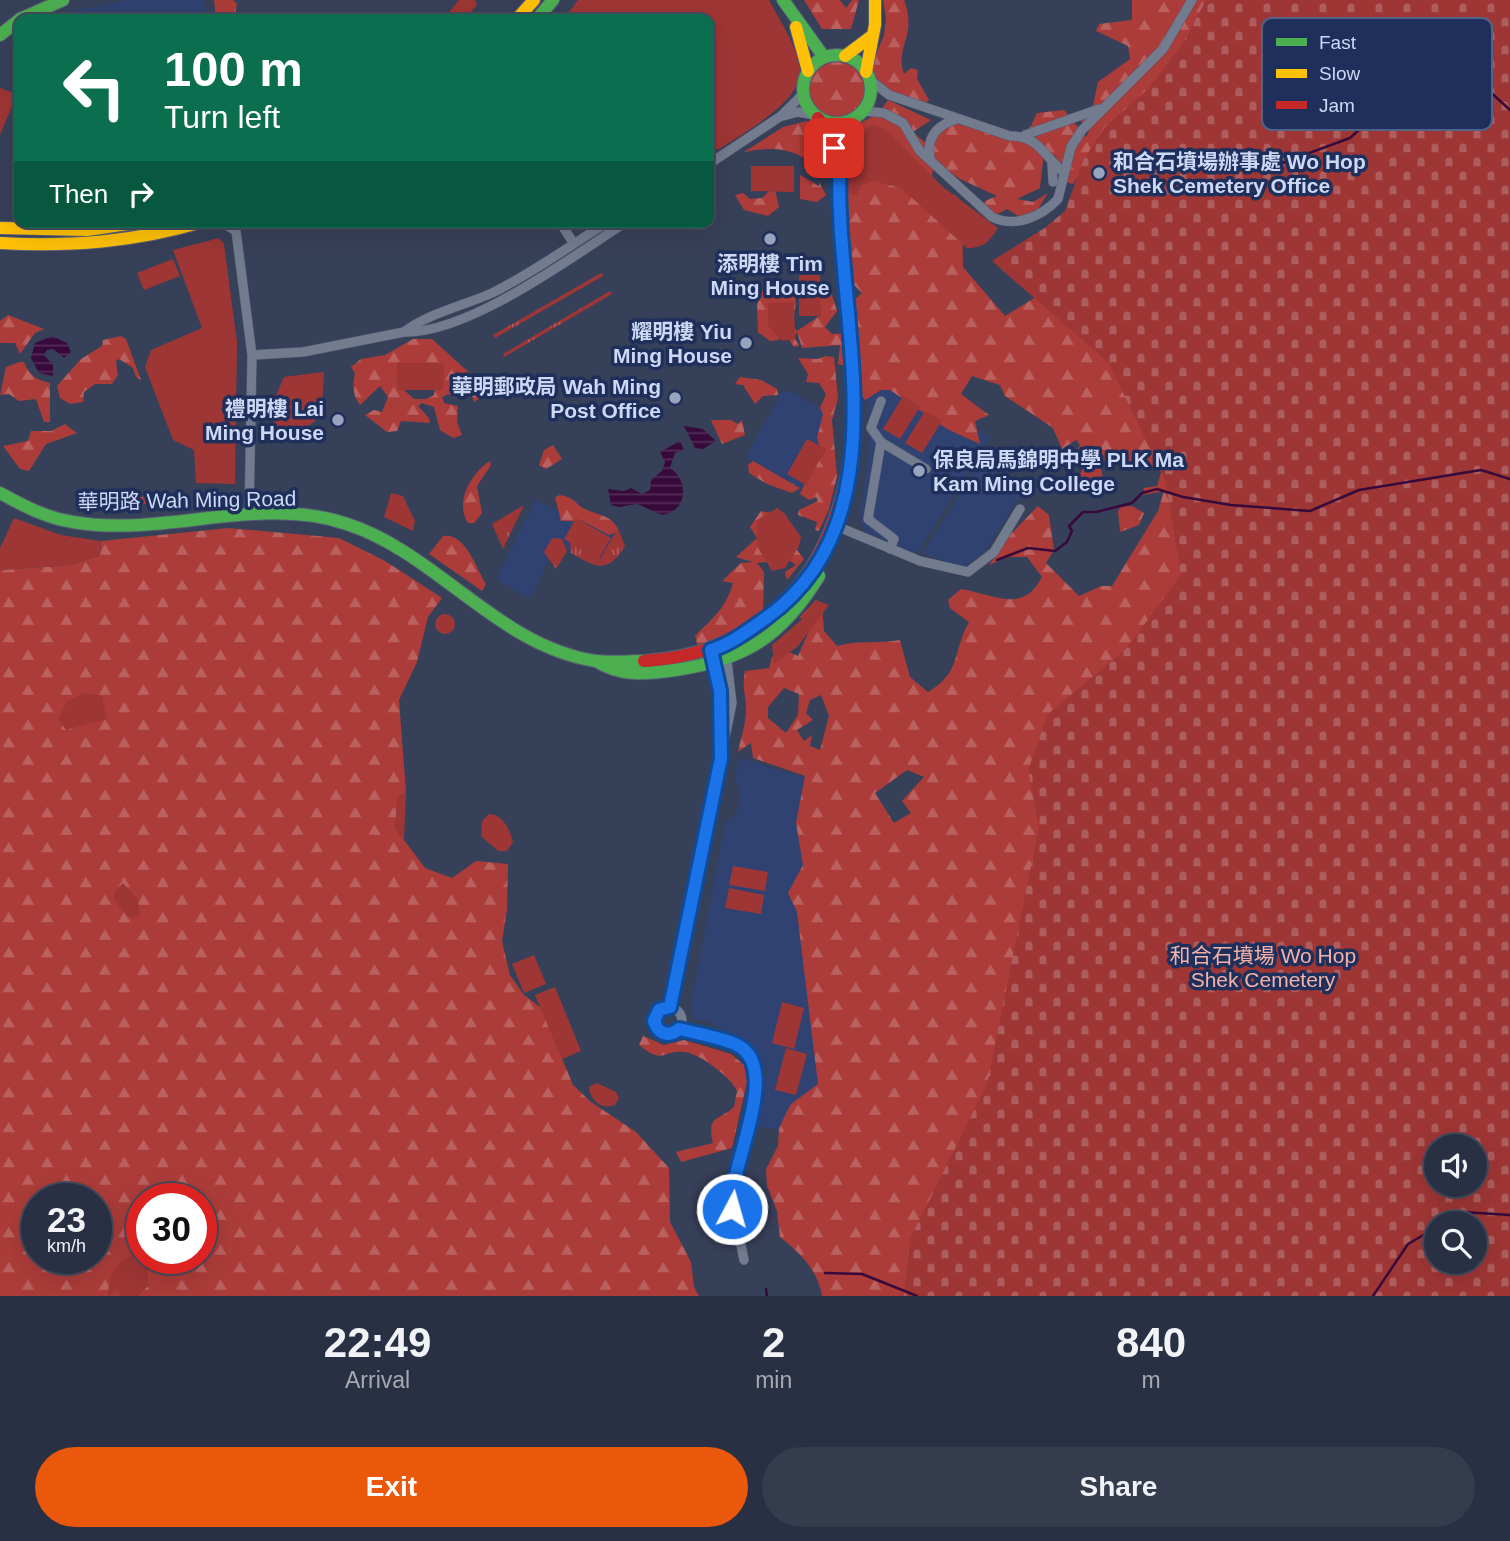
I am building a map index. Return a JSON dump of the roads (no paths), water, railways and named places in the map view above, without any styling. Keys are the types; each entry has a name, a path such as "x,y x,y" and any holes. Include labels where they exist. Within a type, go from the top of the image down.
{"street":[{"path":"33,14 64,0"},
{"path":"521,14 534,0"},
{"path":"541,14 552,0"},
{"path":"783,0 794,19 824,57"},
{"path":"781,116 798,112 831,123 852,120 863,111 871,88 868,75 876,0"},
{"path":"863,111 895,117 910,132 920,151 992,217 1005,222 1032,217 1049,208 1060,194 1071,147 1101,108 1163,50 1192,0"},
{"path":"714,161 781,116 803,94 808,71 794,19"},
{"path":"845,56 873,36"},
{"path":"808,71 824,57 845,56 855,60 889,95 1010,136 1025,135 1101,108"},
{"path":"803,94 816,117"},
{"name":"華明路 Wah Ming Road","path":"596,661 610,671 656,674 727,659 769,632 803,600 828,559 850,475 855,413 840,161 830,135 816,117"},
{"path":"930,161 928,149 932,134 944,123 957,119"},
{"name":"華明路 Wah Ming Road","path":"840,161 852,120"},
{"path":"1025,135 1042,148 1063,173"},
{"path":"1052,163 1053,182"},
{"path":"0,228 101,228"},
{"path":"0,243 78,246 118,244 179,228"},
{"path":"234,228 253,355 249,515"},
{"path":"237,238 239,228"},
{"path":"564,228 573,244"},
{"path":"404,332 416,322 492,292 598,228"},
{"path":"253,355 303,352 433,328 495,303 616,228"},
{"path":"881,401 871,428 881,442 926,469"},
{"path":"881,442 868,519 894,539 890,549"},
{"name":"華明路 Wah Ming Road","path":"0,493 38,515 77,523 110,524 249,515 316,517 357,528 415,561 510,625 571,654 596,661 654,660 725,645 794,595 814,569 838,526"},
{"path":"838,526 934,566 968,572 986,561 1020,509"},
{"path":"670,1007 732,703 725,645"},
{"path":"711,650 720,691 721,758"},
{"path":"670,1007 680,1014 679,1029 673,1034 664,1034 655,1026 656,1013 670,1007"},
{"path":"679,1029 738,1046 748,1054 758,1073 731,1196 744,1260"}],"waterway":[{"path":"1492,94 1510,110"},
{"path":"1186,153 1209,165 1266,169 1350,138 1359,130"},
{"path":"997,560 1028,548 1055,551 1067,542 1072,531 1069,526 1083,512 1096,512 1132,503 1142,493 1157,489 1183,497 1231,505 1310,511 1359,490 1481,470 1510,479"},
{"path":"1487,1214 1510,1215"},
{"path":"1373,1296 1408,1244 1424,1235"},
{"path":"825,1273 862,1274 917,1296"},
{"path":"766,1289 767,1296"}],"place":[{"name":"和合石墳場辦事處 Wo Hop Shek Cemetery Office","path":"1099,173"},
{"name":"添明樓 Tim Ming House","path":"770,239"},
{"name":"耀明樓 Yiu Ming House","path":"746,343"},
{"name":"華明郵政局 Wah Ming Post Office","path":"675,398"},
{"name":"禮明樓 Lai Ming House","path":"338,420"},
{"name":"保良局馬錦明中學 PLK Ma Kam Ming College","path":"919,471"}],"park label":[{"name":"和合石墳場 Wo Hop Shek Cemetery","path":"1263,967"}]}
